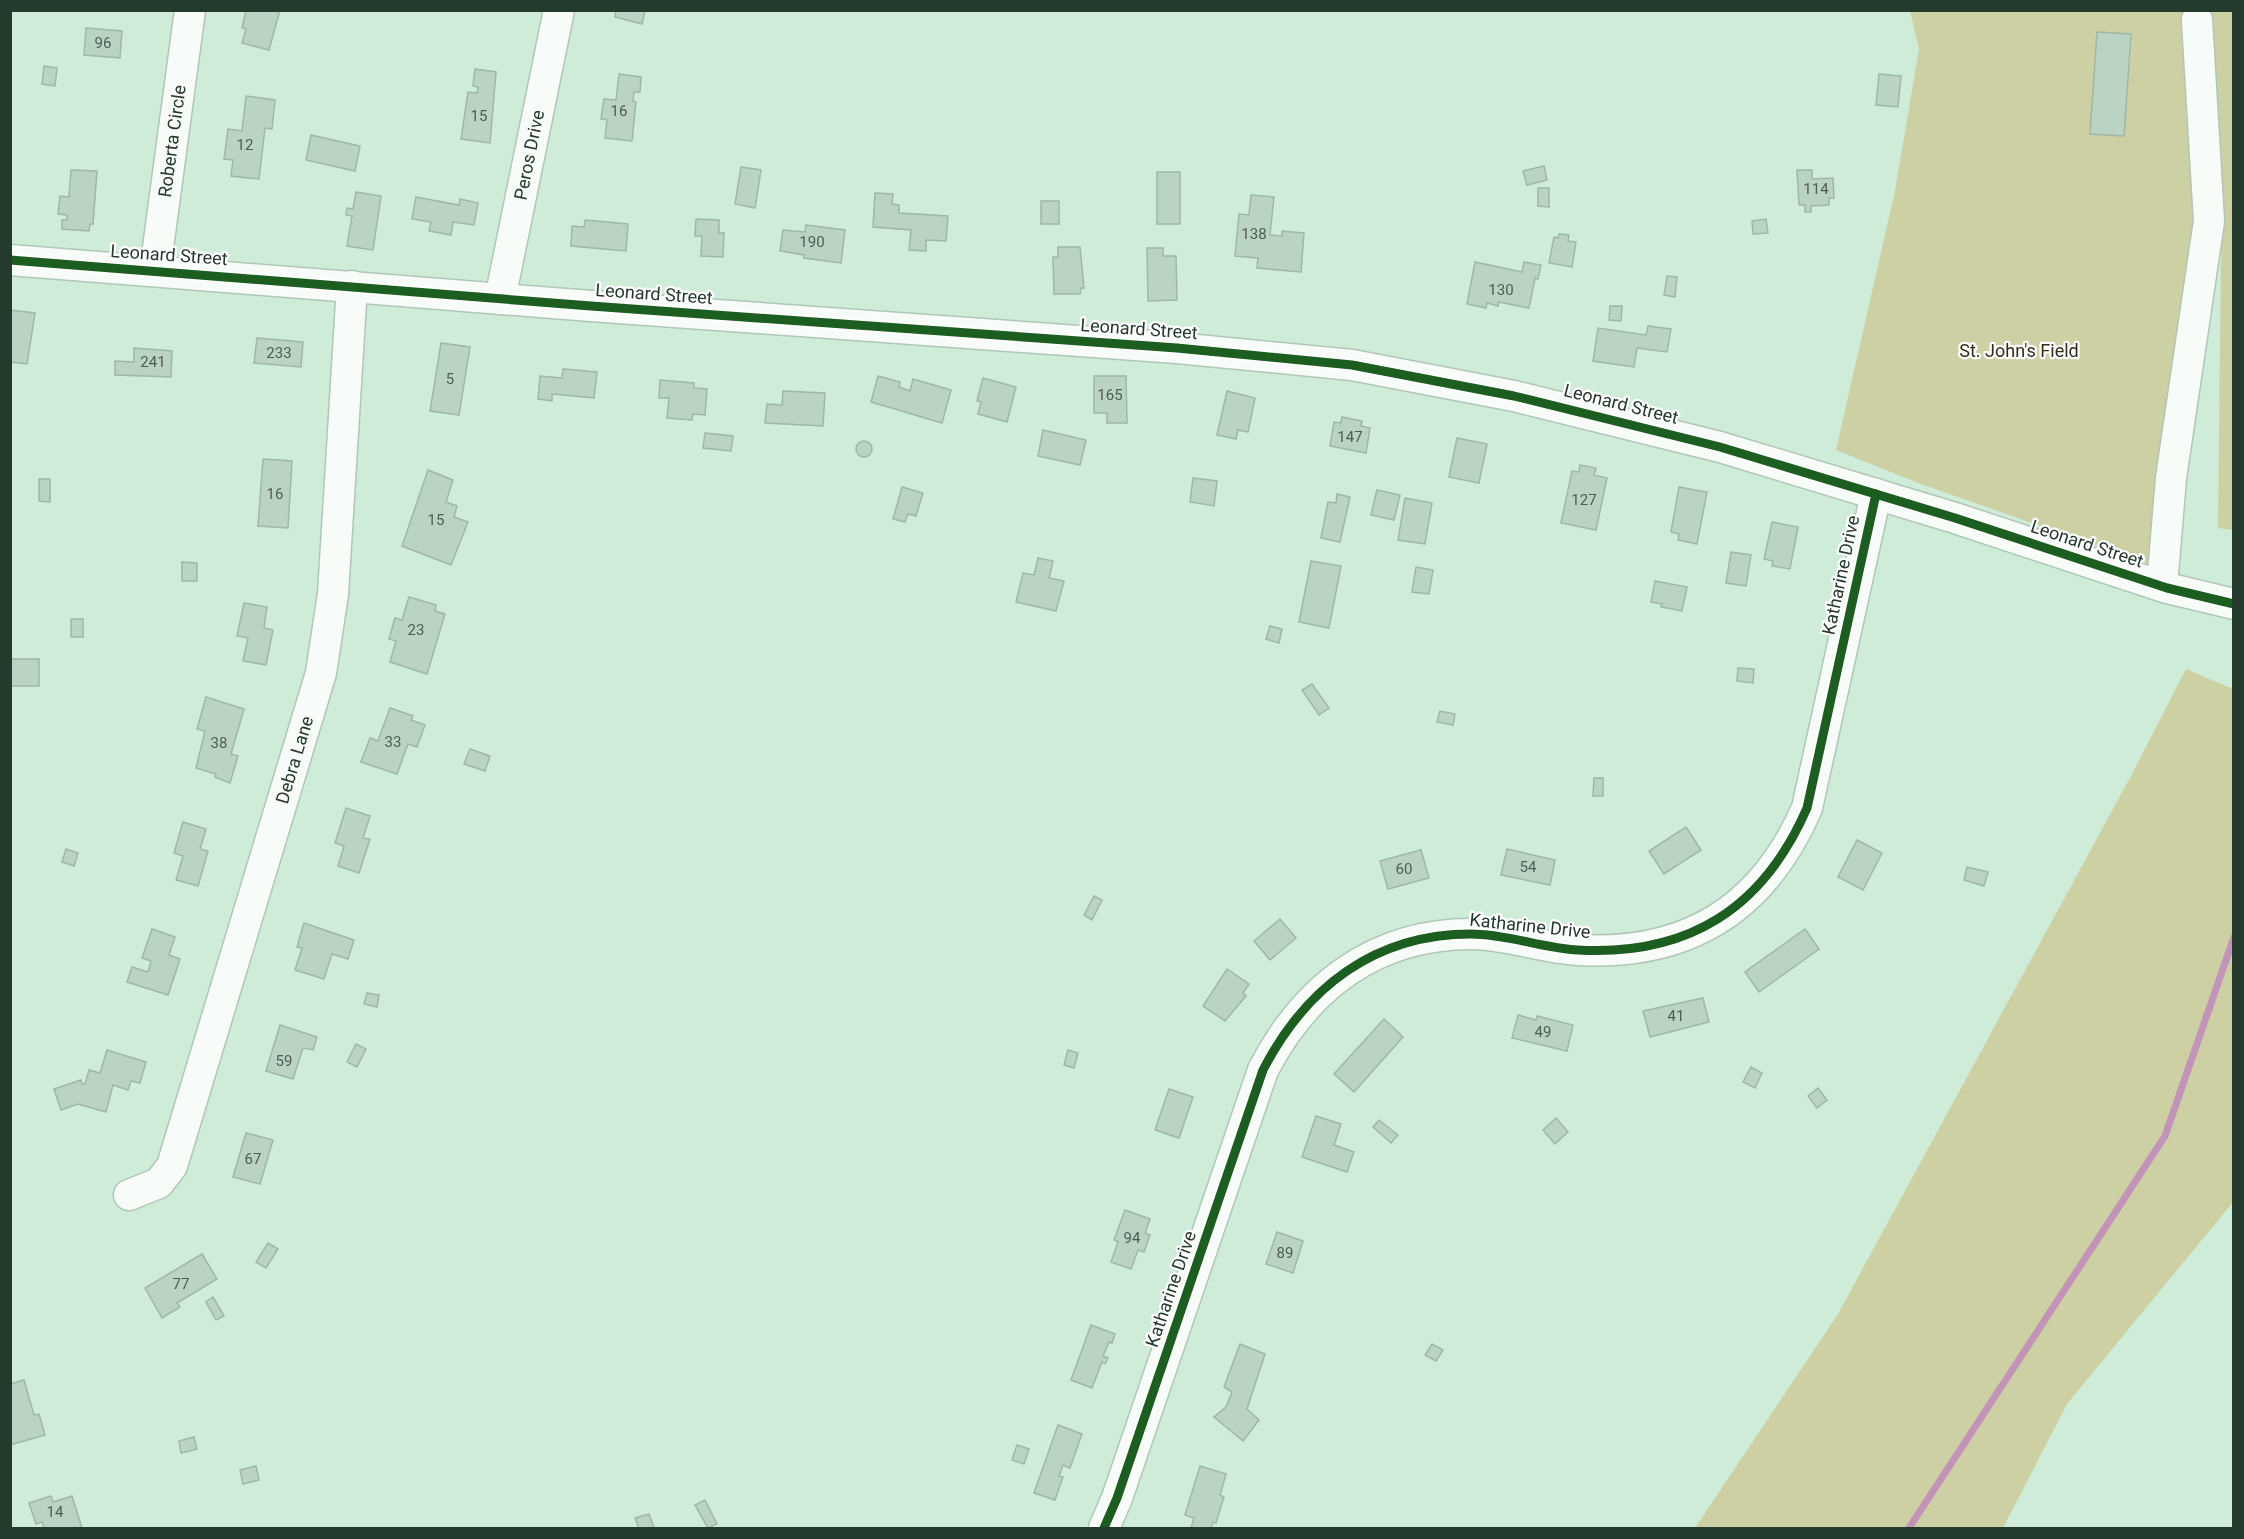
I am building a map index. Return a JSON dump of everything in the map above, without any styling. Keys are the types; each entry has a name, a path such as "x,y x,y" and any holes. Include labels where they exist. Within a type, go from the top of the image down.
{"street":[{"name":"Roberta Circle","path":"155,270 190,10"},
{"name":"Peros Drive","path":"500,299 559,10"},
{"path":"2162,586 2171,478 2209,221 2197,20"},
{"name":"Leonard Street","path":"10,260 500,299 1178,348 1347,364 1460,384 1618,420 1730,450 1876,494 2162,586 2234,604"},
{"name":"Debra Lane","path":"129,1195 159,1183 172,1166 321,673 333,594 352,286"},
{"name":"Katharine Drive","path":"1104,1528 1121,1487 1263,1070 1278,1041 1296,1015 1343,972 1371,956 1402,944 1437,936 1473,934 1579,950 1645,947 1676,939 1705,926 1732,909 1756,889 1783,855 1806,808 1876,494"}],"green space":[{"name":"St. John's Field","path":"1910,11 2186,11 2195,201 2149,564 1921,484 1836,450 1895,191 1919,49"},
{"path":"2212,11 2234,11 2233,530 2218,528 2222,166"},
{"path":"2186,669 2233,689 2233,1202 2067,1404 2003,1528 1695,1528 1838,1314 2132,774"}],"building":[{"path":"246,10 280,10 269,50 242,43 246,29 242,28"},
{"path":"616,10 645,10 642,24 615,17"},
{"path":"86,28 122,31 120,58 84,55"},
{"path":"2097,32 2131,34 2124,136 2090,134"},
{"path":"44,66 57,68 55,86 42,84"},
{"path":"475,69 496,72 490,143 461,139 468,92 477,93 478,87 473,86"},
{"path":"619,74 641,77 640,92 634,92 633,101 636,102 632,141 605,138 607,120 601,119 604,99 616,100"},
{"path":"1879,74 1901,76 1898,107 1876,105"},
{"path":"246,96 275,100 272,129 265,128 259,179 231,176 233,160 224,159 228,129 242,131"},
{"path":"311,135 360,146 355,171 306,160"},
{"path":"1544,166 1547,180 1527,185 1523,171"},
{"path":"741,167 761,170 755,208 735,204"},
{"path":"71,170 97,171 93,224 90,224 89,231 62,229 62,220 67,220 67,215 58,214 60,196 69,197"},
{"path":"1797,170 1812,170 1812,179 1833,178 1834,198 1829,198 1829,205 1811,206 1811,212 1805,212 1805,205 1799,205"},
{"path":"1157,172 1180,172 1180,224 1157,224"},
{"path":"1538,188 1549,188 1549,207 1538,206"},
{"path":"356,192 381,196 373,250 347,246 352,216 346,215 347,208 353,209"},
{"path":"875,193 893,194 892,204 899,205 899,213 948,216 946,241 926,240 926,251 909,250 911,230 873,227"},
{"path":"1251,195 1274,197 1270,235 1282,236 1282,231 1304,233 1301,272 1257,268 1258,258 1235,256 1239,214 1249,215"},
{"path":"416,197 459,205 460,199 478,203 474,225 453,222 451,235 429,231 431,222 412,219"},
{"path":"1041,201 1059,201 1059,224 1041,224"},
{"path":"696,219 719,220 719,233 724,233 723,257 701,256 702,236 695,236"},
{"path":"1766,219 1768,233 1753,234 1752,221"},
{"path":"585,220 628,224 626,251 571,246 572,226 584,227"},
{"path":"806,225 845,230 841,263 804,258 804,255 780,251 783,230 805,232"},
{"path":"1559,234 1569,235 1568,241 1576,242 1572,267 1549,263 1554,237 1558,238"},
{"path":"1058,247 1080,247 1084,288 1081,288 1080,294 1054,294 1053,257 1058,257"},
{"path":"1147,248 1163,248 1163,256 1176,256 1177,300 1148,301"},
{"path":"1475,262 1522,272 1524,262 1541,265 1538,279 1535,278 1529,308 1499,302 1498,306 1487,303 1486,308 1467,304"},
{"path":"1667,276 1677,277 1675,297 1664,295"},
{"path":"1610,306 1622,306 1621,321 1609,320"},
{"path":"10,310 35,313 27,364 10,362"},
{"path":"1648,326 1671,329 1667,352 1637,348 1634,367 1593,361 1598,328 1646,335"},
{"path":"257,338 303,342 301,367 254,363"},
{"path":"441,343 470,347 459,415 430,411"},
{"path":"134,348 172,351 171,377 115,375 115,361 134,362"},
{"path":"563,369 597,372 594,398 552,394 552,401 538,399 540,376 562,378"},
{"path":"878,376 900,382 899,387 910,391 913,379 951,390 942,423 871,402"},
{"path":"1094,376 1126,376 1127,423 1107,423 1107,413 1094,413"},
{"path":"983,378 1016,387 1007,422 978,414 981,402 977,401"},
{"path":"660,380 694,383 694,388 707,389 705,415 693,414 692,420 667,418 669,398 659,398"},
{"path":"783,391 825,393 823,426 765,423 767,404 782,405"},
{"path":"1227,391 1255,398 1248,432 1238,430 1236,439 1217,435"},
{"path":"1342,417 1362,421 1361,426 1370,428 1366,453 1330,446 1334,422 1341,423"},
{"path":"1043,430 1086,440 1080,465 1038,456"},
{"path":"705,433 733,436 731,451 703,448"},
{"path":"1457,438 1487,444 1479,483 1449,477"},
{"path":"861,441 867,441 872,449 870,455 861,457 856,452 856,446"},
{"path":"263,459 292,461 288,528 258,526"},
{"path":"1580,465 1596,468 1594,475 1607,478 1596,530 1561,523 1572,471 1579,472"},
{"path":"428,470 453,480 446,502 457,506 454,517 468,522 451,565 402,546"},
{"path":"1193,478 1217,481 1214,506 1190,502"},
{"path":"39,479 50,479 50,502 39,501"},
{"path":"902,487 923,493 916,516 908,514 905,522 893,519"},
{"path":"1679,487 1707,492 1697,544 1678,540 1679,534 1671,532"},
{"path":"1377,490 1400,495 1394,520 1371,515"},
{"path":"1337,494 1350,497 1340,542 1321,538 1328,502 1336,503"},
{"path":"1405,498 1432,503 1425,544 1398,540"},
{"path":"1772,522 1798,527 1790,569 1772,566 1773,561 1764,559"},
{"path":"1731,552 1751,555 1746,586 1726,583"},
{"path":"1038,558 1053,561 1049,578 1064,581 1056,611 1016,602 1023,573 1034,575"},
{"path":"1311,561 1341,566 1329,628 1299,622"},
{"path":"182,562 197,563 197,581 182,581"},
{"path":"1416,567 1433,570 1429,594 1412,592"},
{"path":"1655,581 1687,587 1682,611 1661,607 1662,604 1651,602"},
{"path":"409,597 436,605 435,611 445,614 427,674 390,662 396,641 389,639 395,618 402,620"},
{"path":"244,603 267,607 264,628 273,630 266,665 243,661 248,638 237,636"},
{"path":"71,619 83,619 83,637 71,637"},
{"path":"1270,626 1282,629 1279,643 1266,639"},
{"path":"10,659 39,659 39,686 10,686"},
{"path":"1738,668 1754,669 1753,683 1737,681"},
{"path":"1312,684 1329,708 1319,715 1302,690"},
{"path":"206,697 244,709 231,754 238,756 230,783 215,777 216,774 196,768 205,731 197,729"},
{"path":"390,708 413,716 411,720 425,725 417,747 408,744 397,774 361,762 370,738 378,741"},
{"path":"1440,711 1455,714 1453,725 1437,722"},
{"path":"470,749 490,756 485,771 464,764"},
{"path":"1594,778 1603,778 1603,796 1593,796"},
{"path":"346,808 370,816 363,838 370,839 359,873 338,866 344,846 335,843"},
{"path":"183,822 206,829 200,849 208,851 198,886 176,880 183,856 174,853"},
{"path":"1686,827 1701,850 1664,874 1649,851"},
{"path":"1857,840 1882,853 1863,890 1838,877"},
{"path":"66,849 78,853 74,866 62,862"},
{"path":"1507,849 1555,860 1550,885 1501,875"},
{"path":"1421,850 1429,878 1388,889 1380,861"},
{"path":"1967,867 1988,872 1984,886 1964,880"},
{"path":"1094,896 1102,900 1092,920 1084,915"},
{"path":"1280,919 1296,938 1270,960 1254,941"},
{"path":"304,923 354,940 348,959 332,954 324,979 295,970 302,948 297,947"},
{"path":"152,929 175,937 169,955 180,959 168,995 127,982 132,967 148,972 151,961 142,958"},
{"path":"1805,929 1819,949 1759,992 1745,972"},
{"path":"1227,969 1249,984 1243,993 1246,996 1225,1021 1203,1006"},
{"path":"367,993 379,995 377,1007 364,1004"},
{"path":"1703,998 1709,1022 1650,1037 1643,1011"},
{"path":"1518,1015 1536,1020 1537,1016 1573,1025 1567,1051 1512,1038"},
{"path":"1384,1019 1403,1037 1354,1092 1334,1074"},
{"path":"280,1025 317,1037 313,1050 303,1048 293,1079 266,1071"},
{"path":"356,1044 366,1049 357,1067 347,1062"},
{"path":"107,1050 146,1062 140,1083 131,1081 128,1090 113,1085 106,1112 78,1104 61,1110 54,1089 81,1080 82,1084 85,1084 89,1070 100,1073"},
{"path":"1068,1050 1078,1053 1074,1068 1064,1065"},
{"path":"1751,1067 1762,1073 1755,1088 1743,1082"},
{"path":"1818,1088 1827,1100 1817,1108 1808,1096"},
{"path":"1169,1089 1193,1097 1179,1138 1155,1130"},
{"path":"1316,1116 1341,1124 1334,1145 1354,1152 1347,1172 1302,1157"},
{"path":"1556,1118 1568,1132 1555,1144 1543,1130"},
{"path":"1379,1120 1398,1135 1391,1143 1373,1127"},
{"path":"246,1133 273,1140 260,1184 233,1177"},
{"path":"1125,1210 1150,1219 1145,1233 1150,1235 1144,1252 1138,1250 1131,1269 1111,1262 1118,1242 1114,1240"},
{"path":"1277,1232 1303,1241 1293,1273 1266,1264"},
{"path":"268,1243 278,1249 266,1268 256,1262"},
{"path":"202,1254 217,1279 177,1303 180,1307 162,1318 145,1288"},
{"path":"213,1297 224,1316 216,1320 206,1302"},
{"path":"1091,1325 1115,1334 1103,1356 1108,1358 1105,1364 1102,1362 1092,1388 1071,1380"},
{"path":"1240,1344 1265,1354 1247,1409 1259,1420 1243,1441 1214,1417 1226,1407 1232,1392 1224,1387"},
{"path":"1432,1344 1443,1350 1436,1361 1425,1355"},
{"path":"24,1380 34,1415 39,1414 45,1435 10,1445 10,1384"},
{"path":"1058,1425 1082,1434 1070,1468 1063,1465 1059,1476 1063,1477 1055,1500 1034,1493"},
{"path":"194,1437 197,1449 181,1453 179,1441"},
{"path":"1017,1445 1029,1449 1024,1464 1012,1460"},
{"path":"256,1466 259,1480 243,1484 240,1470"},
{"path":"1200,1466 1226,1474 1220,1495 1224,1497 1216,1523 1213,1522 1211,1528 1191,1528 1194,1518 1185,1515"},
{"path":"51,1496 53,1502 72,1496 82,1528 44,1528 42,1522 36,1524 29,1503"},
{"path":"705,1500 717,1524 708,1528 695,1505"},
{"path":"649,1514 654,1528 639,1528 635,1518"}],"waterway":[{"path":"1909,1528 2165,1136 2234,937"}],"cycle path":[{"path":"10,260 591,306 1177,348 1352,365 1514,396 1720,447 1955,518 2167,588 2234,604"},
{"path":"1104,1528 1117,1498 1263,1070 1280,1040 1322,990 1347,971 1374,955 1404,944 1436,936 1471,934 1498,936 1565,949 1618,950 1654,945 1687,934 1717,919 1744,899 1768,874 1789,843 1807,808 1876,494"}]}
